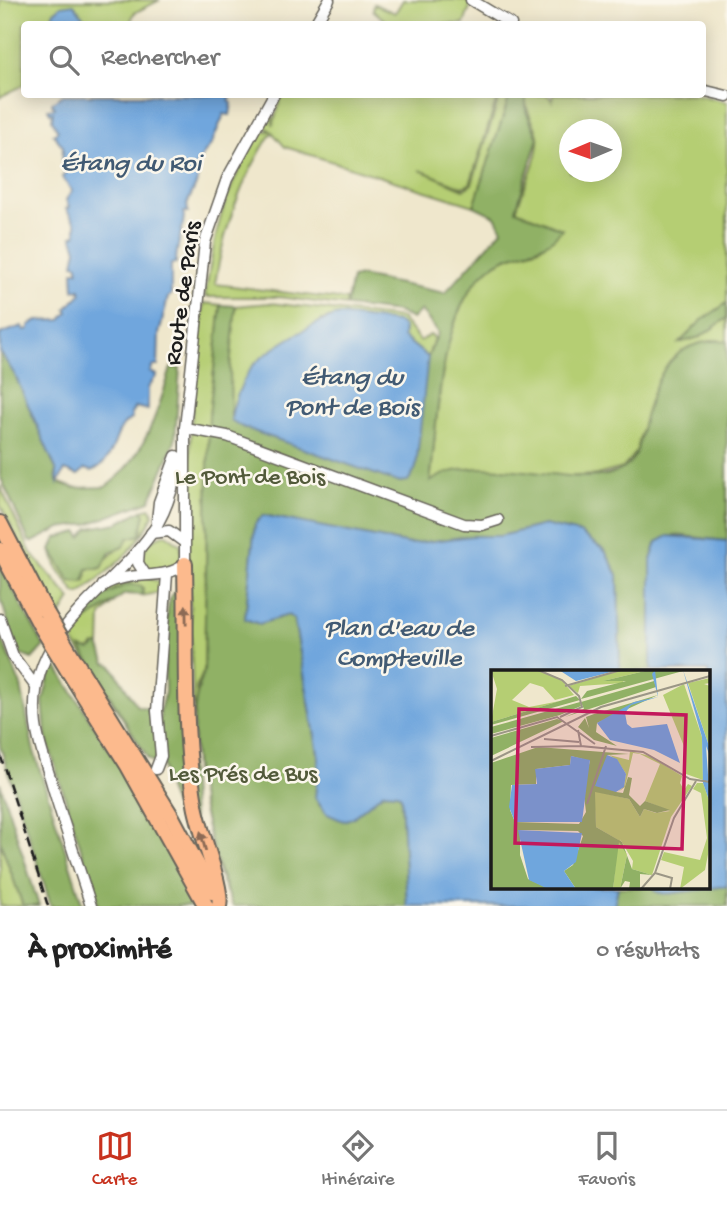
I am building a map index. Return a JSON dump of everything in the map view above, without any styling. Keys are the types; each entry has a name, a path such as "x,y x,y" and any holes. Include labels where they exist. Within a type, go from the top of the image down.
{"highway":[{"path":"0,523 43,617"},
{"path":"0,550 43,617 206,906"},
{"path":"185,564 193,793 206,852 222,896 219,906"},
{"path":"70,664 172,817 219,906"}],"street":[{"path":"317,21 329,0"},
{"path":"471,0 506,21"},
{"path":"706,91 727,96"},
{"name":"Route de Paris","path":"185,564 185,428 202,264 209,227 227,179 272,98"},
{"path":"185,428 227,436 464,524 482,525 498,520"},
{"name":"Route de Paris","path":"36,687 58,636 77,610 139,549 153,529 171,494 185,428"},
{"path":"153,529 169,531 184,542"},
{"path":"139,549 138,563 145,574"},
{"path":"103,584 123,576 167,574 185,564"},
{"path":"156,769 161,750 157,711 167,574"},
{"path":"0,619 13,656 36,687 34,713 40,745 91,906"}],"green space":[{"path":"0,0 160,0 134,13 131,21 21,21 21,86 0,97"},
{"path":"403,0 465,0 471,4 465,21 386,21 373,10 374,4 395,13"},
{"path":"706,97 727,102 727,303 701,321 700,337 727,318 727,341 713,340 666,367 645,418 636,452 623,468 596,475 430,483 443,369 459,312 471,288 494,265 540,248 562,229 516,210 534,162 538,143 537,130 526,98 550,98 552,101 552,98"},
{"path":"281,98 497,98 470,184 462,187 420,170 464,189 472,184 499,98 509,98 474,206 285,147 272,132 251,168 235,205 223,243 215,284 347,300 346,306 279,297 205,297 217,230 229,192 261,131 271,131 264,126 272,111 273,125"},
{"path":"509,98 526,98 526,111 538,138 516,210 562,229 555,237 537,248 489,268 472,287 459,311 443,368 430,482 451,472 475,468 583,477 606,475 624,468 635,454 653,391 668,364 679,353 692,346 708,341 727,341 727,541 675,535 657,542 651,560 651,670 620,670 618,575 605,551 580,533 544,525 500,536 471,536 410,544 263,515 255,524 245,619 259,624 288,615 294,619 319,758 316,792 320,806 337,815 352,818 384,792 401,796 407,906 232,906 205,820 195,757 194,726 196,697 204,671 209,416 221,305 236,306 230,368 231,416 242,427 401,482 428,357 438,333 421,310 412,319 398,312 346,306 352,278 360,276 445,293 502,230 495,216 474,206"},
{"path":"204,303 221,305 209,416 204,671 196,688 217,864 232,906 214,862 195,770 187,507 193,396"},
{"path":"270,303 401,318 420,341 430,335 434,337 428,357 403,337 404,331 331,317 322,320 246,377 232,413 228,378 236,306"},
{"path":"727,303 727,318 700,337 679,343 701,321"},
{"path":"0,352 15,375 56,469 57,482 74,488 105,487 130,464 148,434 171,368 180,367 175,441 150,501 88,524 60,528 33,542 29,541 0,476"},
{"path":"0,486 31,553 71,599 59,618 0,505"},
{"path":"151,508 153,515 131,549 80,594 75,593 56,566 51,550 66,574 86,581 87,569 99,569 128,538 140,535 145,514 142,510"},
{"path":"142,510 145,514 140,535 128,538 123,547 110,552 102,568 87,569 84,582 70,581 51,550 56,538 78,532 81,537 89,528 118,523"},
{"path":"166,534 181,545 181,562 170,570 149,571 142,563 144,552 151,541"},
{"path":"0,566 44,646 32,659 17,653 0,596"},
{"path":"147,578 162,582 163,592 141,596 143,588 139,585 116,588 86,616 98,613 120,596 101,616 100,647 94,645 90,650 81,648 149,760 68,633 81,614 114,584"},
{"path":"129,584 142,586 143,595 125,594 87,620 96,603 109,593"},
{"path":"172,594 180,594 194,835 175,809 162,761 160,709 165,694 165,656 169,638 167,616"},
{"path":"0,633 21,686 33,748 83,906 51,906 0,746"},
{"path":"99,644 105,662 112,666 137,706 149,709 148,713 154,715 160,752 154,762 149,760 81,648 90,650"},
{"path":"53,661 121,768 198,906 99,906 46,737 43,701"},
{"path":"0,783 39,906 23,906 0,841"},
{"path":"0,841 23,906 0,906"},
{"path":"727,886 727,906 614,906 618,888 655,888 666,894"}],"water":[{"path":"74,4 86,21 52,21 53,13 61,6"},
{"name":"Étang du Roi","path":"58,98 230,98 229,101 232,103 230,115 224,114 212,143 195,166 198,180 187,204 188,212 184,212 176,263 171,264 171,295 168,297 159,334 158,366 153,366 150,372 157,375 148,388 148,410 135,407 131,414 132,419 120,430 107,459 101,465 92,471 85,469 78,475 65,470 58,483 56,469 15,375 0,352 0,334 22,326 24,330 29,329 29,325 37,321 61,320 68,312 66,309 81,294 80,289 74,290 73,271 78,271 78,265 74,264 77,249 72,236 76,235 76,224 66,209 69,208 66,200 72,191 62,177 67,172 65,167 62,167 63,146 53,134 58,131 52,120 53,112 50,113 48,109 55,108 52,102"},
{"name":"Étang du Pont de Bois","path":"340,315 398,322 404,328 403,337 428,357 416,468 408,481 397,482 242,427 231,420 241,386 257,361 307,329"},
{"name":"Plan d'eau de Compteville","path":"263,515 410,544 471,536 500,536 544,525 580,533 605,551 618,575 620,670 491,670 491,888 618,888 614,906 407,906 401,796 384,792 352,818 343,821 327,814 315,798 319,758 294,619 288,615 259,624 245,619 255,524"},
{"path":"668,536 727,541 727,886 666,894 657,892 654,888 710,888 710,670 651,670 651,560 657,542"}],"railway":[{"path":"0,754 48,906"}],"park label":[{"name":"Le Pont de Bois","path":"250,475"},
{"name":"Les Prés de Bus","path":"243,772"}]}
